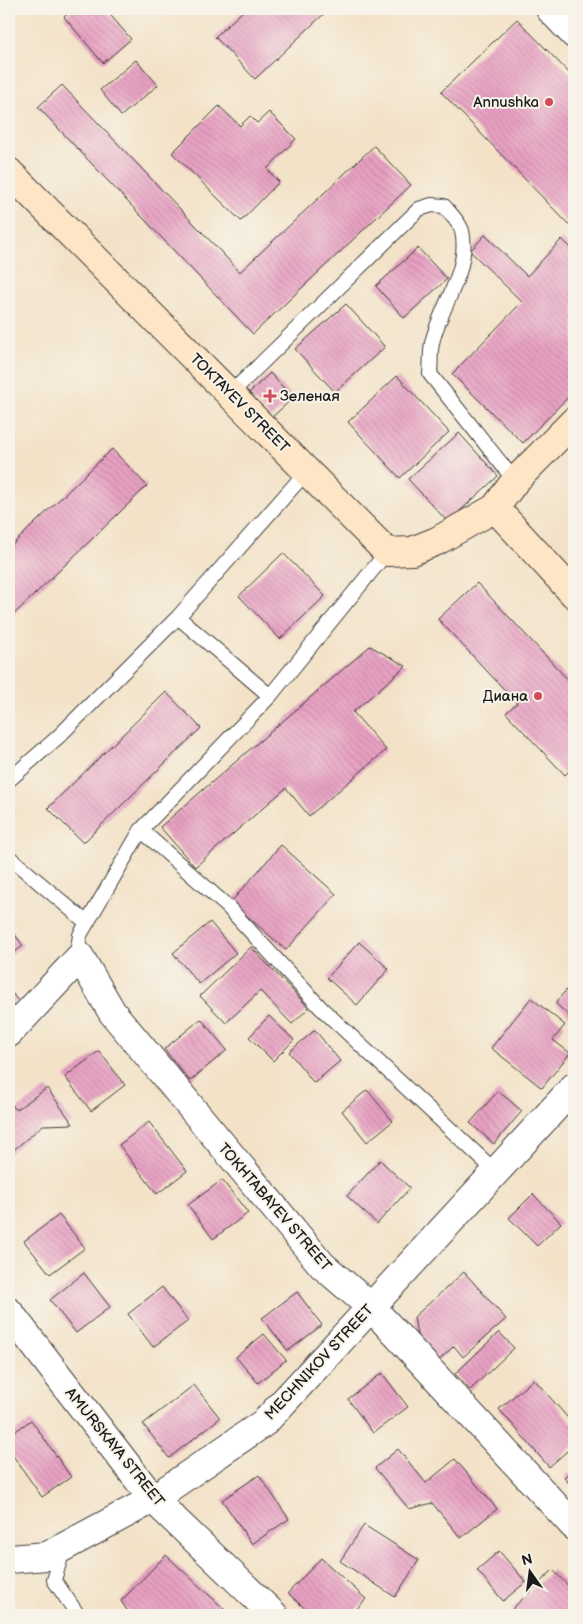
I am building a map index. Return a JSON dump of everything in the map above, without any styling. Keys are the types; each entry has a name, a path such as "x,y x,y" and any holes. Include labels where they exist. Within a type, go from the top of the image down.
{"street":[{"path":"550,9 574,34"},
{"name":"TOKTAYEV STREET","path":"9,172 388,552"},
{"path":"388,552 412,551 437,541 495,508 515,481 574,420"},
{"path":"495,508 574,594"},
{"path":"9,1033 80,957"},
{"name":"TOKHTABAYEV STREET","path":"80,957 112,1012 322,1265 371,1307 574,1526"},
{"name":"MECHNIKOV STREET","path":"9,1559 47,1556 64,1547 153,1499 265,1422 574,1087"},
{"name":"AMURSKAYA STREET","path":"9,1312 153,1499 274,1615"}],"lane":[{"path":"230,394 419,209 432,204 444,206 462,229 462,253 459,276 442,312 432,343 430,374 515,481"},
{"path":"9,780 58,737 178,617 307,471"},
{"path":"80,957 78,948 80,936 141,830 270,696 388,552"},
{"path":"178,617 270,696"},
{"path":"141,830 228,907 321,1008 496,1172"},
{"path":"9,857 87,923"},
{"path":"64,1547 54,1580 78,1615"}],"building":[{"path":"73,9 105,9 131,39 103,63 64,17"},
{"path":"245,9 329,9 255,79 215,37"},
{"path":"517,19 574,78 574,230 441,92"},
{"path":"136,60 158,85 121,116 100,90"},
{"path":"62,85 240,272 374,146 411,185 253,334 38,107"},
{"path":"219,106 240,126 250,116 257,123 269,112 296,139 267,169 279,182 241,221 172,153"},
{"path":"485,235 527,276 562,239 574,251 574,391 523,443 452,374 522,302 470,251"},
{"path":"418,248 447,279 404,318 376,286"},
{"path":"346,304 385,347 335,392 295,349"},
{"name":"Зеленая","path":"270,373 293,398 271,418 248,394"},
{"path":"397,376 449,432 400,478 348,422"},
{"path":"459,433 498,476 448,522 408,479"},
{"path":"112,449 147,486 9,619 9,548"},
{"path":"283,553 325,596 280,639 239,596"},
{"path":"477,583 574,686 574,766 565,775 506,713 517,703 438,619"},
{"path":"370,646 406,666 353,712 386,750 309,816 286,788 195,867 160,827"},
{"path":"166,692 201,728 83,843 48,808"},
{"path":"281,845 336,894 286,950 231,902"},
{"path":"210,922 236,953 199,984 173,953"},
{"path":"9,926 23,946 9,956"},
{"path":"359,942 389,969 357,1005 327,978"},
{"path":"251,947 309,1008 292,1024 260,991 226,1023 200,996"},
{"path":"574,981 574,1020 555,1003"},
{"path":"9,989 20,1004 9,1013"},
{"path":"531,998 565,1025 553,1040 570,1053 542,1088 491,1048"},
{"path":"269,1016 294,1040 273,1061 249,1037"},
{"path":"201,1019 227,1050 190,1081 164,1049"},
{"path":"315,1030 340,1061 314,1083 289,1052"},
{"path":"99,1051 125,1085 91,1111 65,1077"},
{"path":"47,1088 73,1124 43,1125 9,1154 9,1100 16,1110"},
{"path":"367,1090 393,1121 367,1142 342,1111"},
{"path":"498,1091 522,1111 494,1144 470,1123"},
{"path":"149,1122 187,1171 157,1194 119,1145"},
{"path":"380,1160 410,1188 377,1224 347,1196"},
{"path":"222,1180 248,1213 213,1239 188,1205"},
{"path":"533,1194 561,1223 537,1246 509,1218"},
{"path":"59,1215 85,1248 50,1274 24,1241"},
{"path":"464,1272 506,1319 463,1357 454,1346 437,1362 418,1341 414,1317"},
{"path":"84,1273 110,1307 76,1333 50,1300"},
{"path":"162,1287 188,1321 153,1347 128,1314"},
{"path":"297,1292 322,1325 288,1351 262,1318"},
{"path":"499,1332 514,1348 470,1390 455,1374"},
{"path":"264,1334 286,1360 258,1383 236,1357"},
{"path":"382,1373 408,1407 373,1433 348,1399"},
{"path":"534,1379 574,1425 574,1445 549,1467 499,1409"},
{"path":"194,1385 220,1418 169,1458 143,1424"},
{"path":"31,1420 71,1477 42,1497 9,1450 9,1436"},
{"path":"398,1449 426,1483 455,1459 497,1509 461,1538 432,1503 409,1509 375,1468"},
{"path":"574,1469 574,1489 564,1477"},
{"path":"259,1475 289,1519 252,1544 222,1500"},
{"path":"364,1525 419,1560 395,1597 340,1561"},
{"path":"499,1551 526,1582 503,1601 477,1570"},
{"path":"166,1555 224,1609 218,1615 130,1615 121,1601"},
{"path":"321,1558 366,1599 351,1615 312,1615 288,1593"},
{"path":"553,1570 574,1592 574,1608 566,1615 517,1615 512,1609"}],"place":[{"name":"Annushka","path":"549,102"},
{"name":"Зеленая","path":"270,396"},
{"name":"Диана","path":"538,696"}]}
